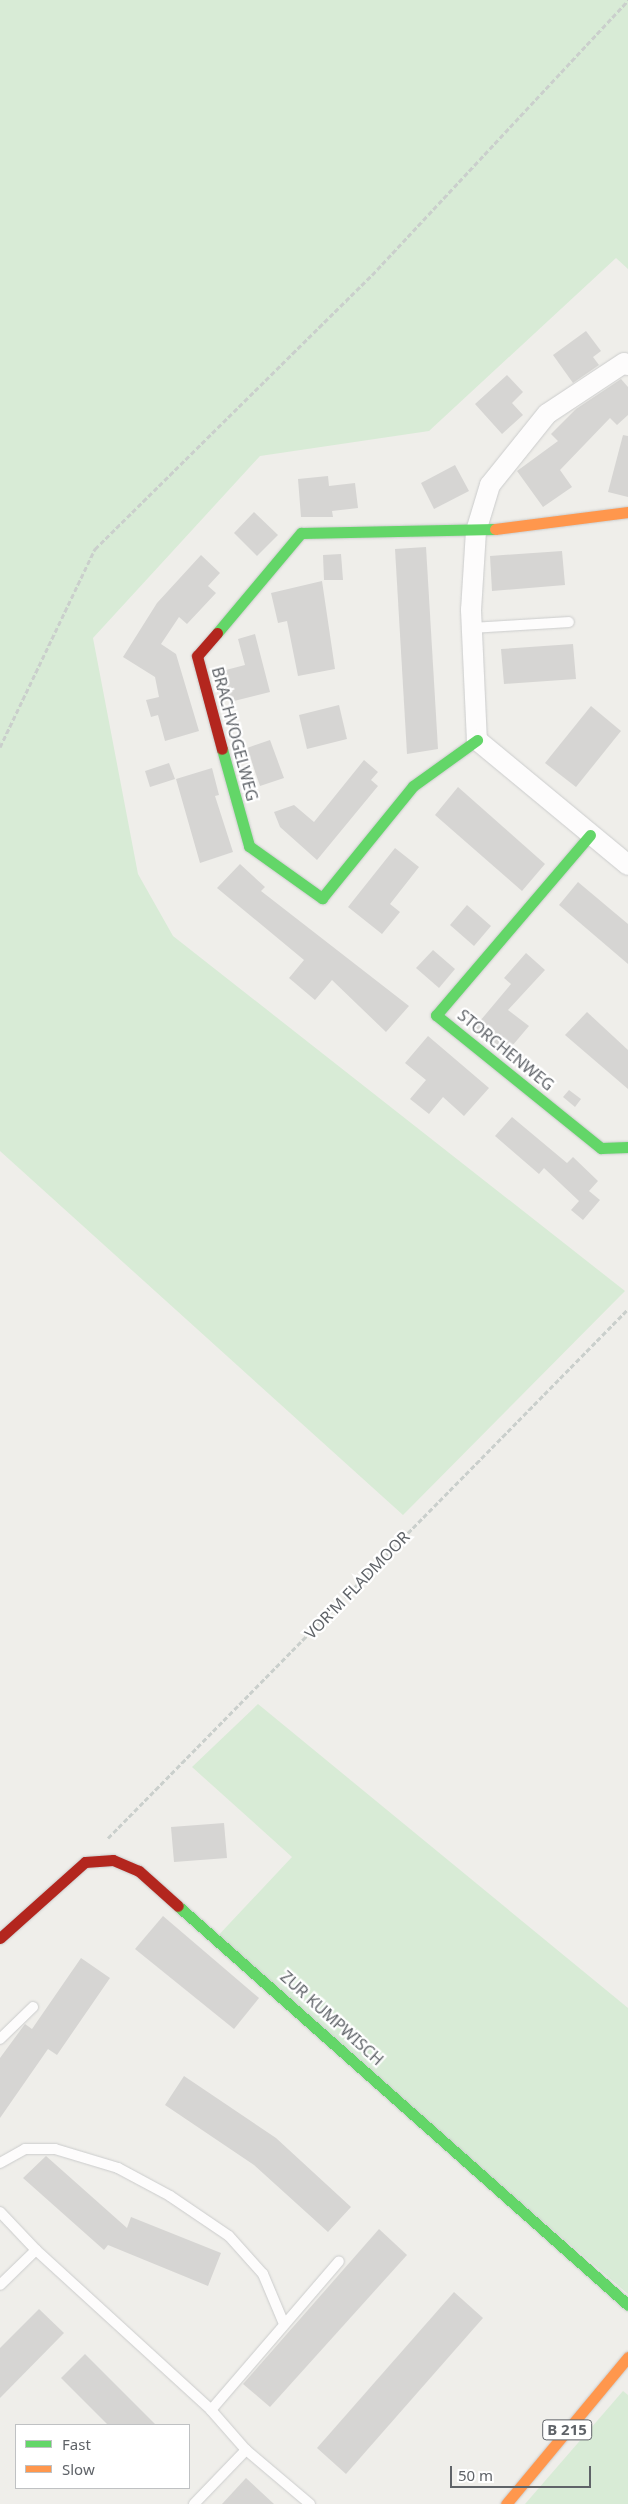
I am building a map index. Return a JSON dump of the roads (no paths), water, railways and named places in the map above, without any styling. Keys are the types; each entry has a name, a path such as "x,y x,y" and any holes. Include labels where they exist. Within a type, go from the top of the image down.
{"street":[{"path":"628,365 624,363 547,414 490,485 476,531 472,628 477,740 628,865"},
{"name":"BRACHVOGELWEG","path":"477,740 413,786 322,898 249,846 197,656 301,533 476,531 628,512"},
{"name":"STORCHENWEG","path":"590,834 436,1015 601,1148 628,1147"},
{"name":"ZUR KUMPWISCH","path":"0,1938 85,1862 113,1860 140,1871 628,2305"},
{"name":"B 215","path":"506,2504 628,2357"}],"lane":[{"path":"472,628 569,622"},
{"path":"0,2039 33,2007"},
{"path":"0,2163 25,2149 55,2149 118,2168 170,2196 229,2236 263,2274 284,2324"},
{"path":"0,2212 36,2250 211,2410 246,2450 310,2504"},
{"path":"0,2286 36,2250"},
{"path":"211,2410 338,2261"},
{"path":"194,2504 246,2450"}]}
